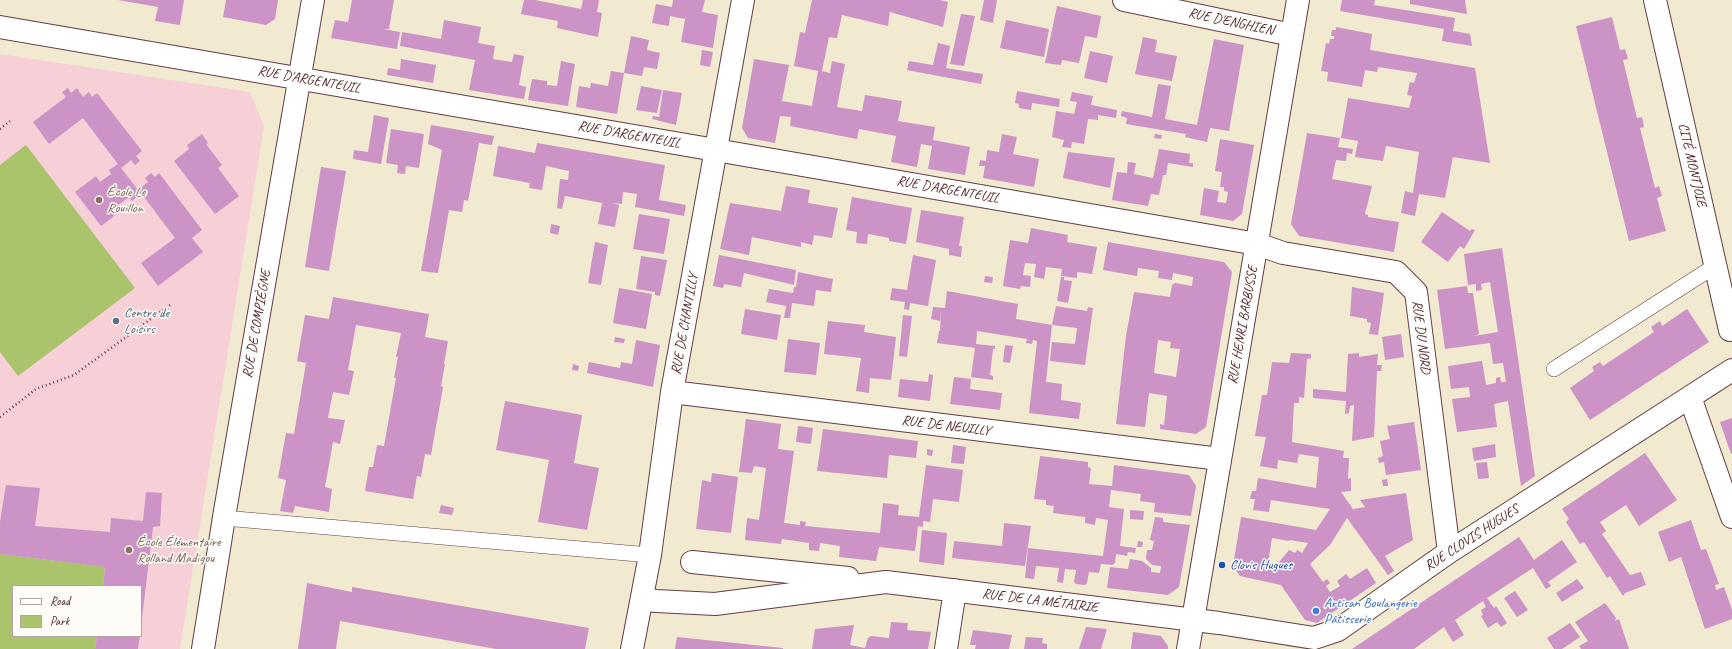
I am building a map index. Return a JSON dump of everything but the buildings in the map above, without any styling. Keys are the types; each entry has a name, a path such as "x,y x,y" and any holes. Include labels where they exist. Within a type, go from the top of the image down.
{"street":[{"name":"RUE DE COMPIÈGNE","path":"203,649 313,0"},
{"name":"RUE DE CHANTILLY","path":"632,649 650,555 672,392 743,0"},
{"name":"RUE D'ENGHIEN","path":"1124,0 1292,35"},
{"name":"RUE HENRI BARBUSSE","path":"1188,649 1298,0"},
{"name":"CITÉ MONTJOIE","path":"1655,0 1730,330"},
{"name":"RUE D'ARGENTEUIL","path":"0,28 300,78 1257,244"},
{"name":"RUE DU NORD","path":"1257,244 1282,253 1396,272 1416,292 1449,552"},
{"name":"RUE CLOVIS HUGUES","path":"1193,620 1314,638 1338,630 1449,552 1732,370"},
{"name":"RUE DE NEUILLY","path":"672,392 1220,459"},
{"path":"1690,397 1732,518"},
{"name":"RUE DE LA MÉTAIRIE","path":"692,562 886,582 1193,620"},
{"name":"RUE DE LA MÉTAIRIE","path":"642,599 715,604 886,582"},
{"path":"946,649 955,590"}],"lane":[{"path":"1554,370 1715,266"},
{"path":"224,518 650,555"}],"path":[{"path":"0,129 10,121"},
{"path":"0,418 36,389 74,375 170,305"}],"shaded area":[{"path":"0,54 250,92 264,126 180,649 0,649"}],"green space":[{"path":"26,145 135,288 18,376 0,352 0,165"},
{"path":"0,554 105,567 103,585 12,585 12,637 97,637 95,649 0,649"}],"place":[{"name":"École Le Rouillon","path":"99,200"},
{"name":"Centre de Loisirs","path":"116,321"},
{"name":"École Élémentaire Rolland Madigou","path":"129,550"},
{"name":"Clovis Hugues","path":"1222,565"},
{"name":"Artisan Boulangerie Pâtisserie","path":"1316,611"}]}
